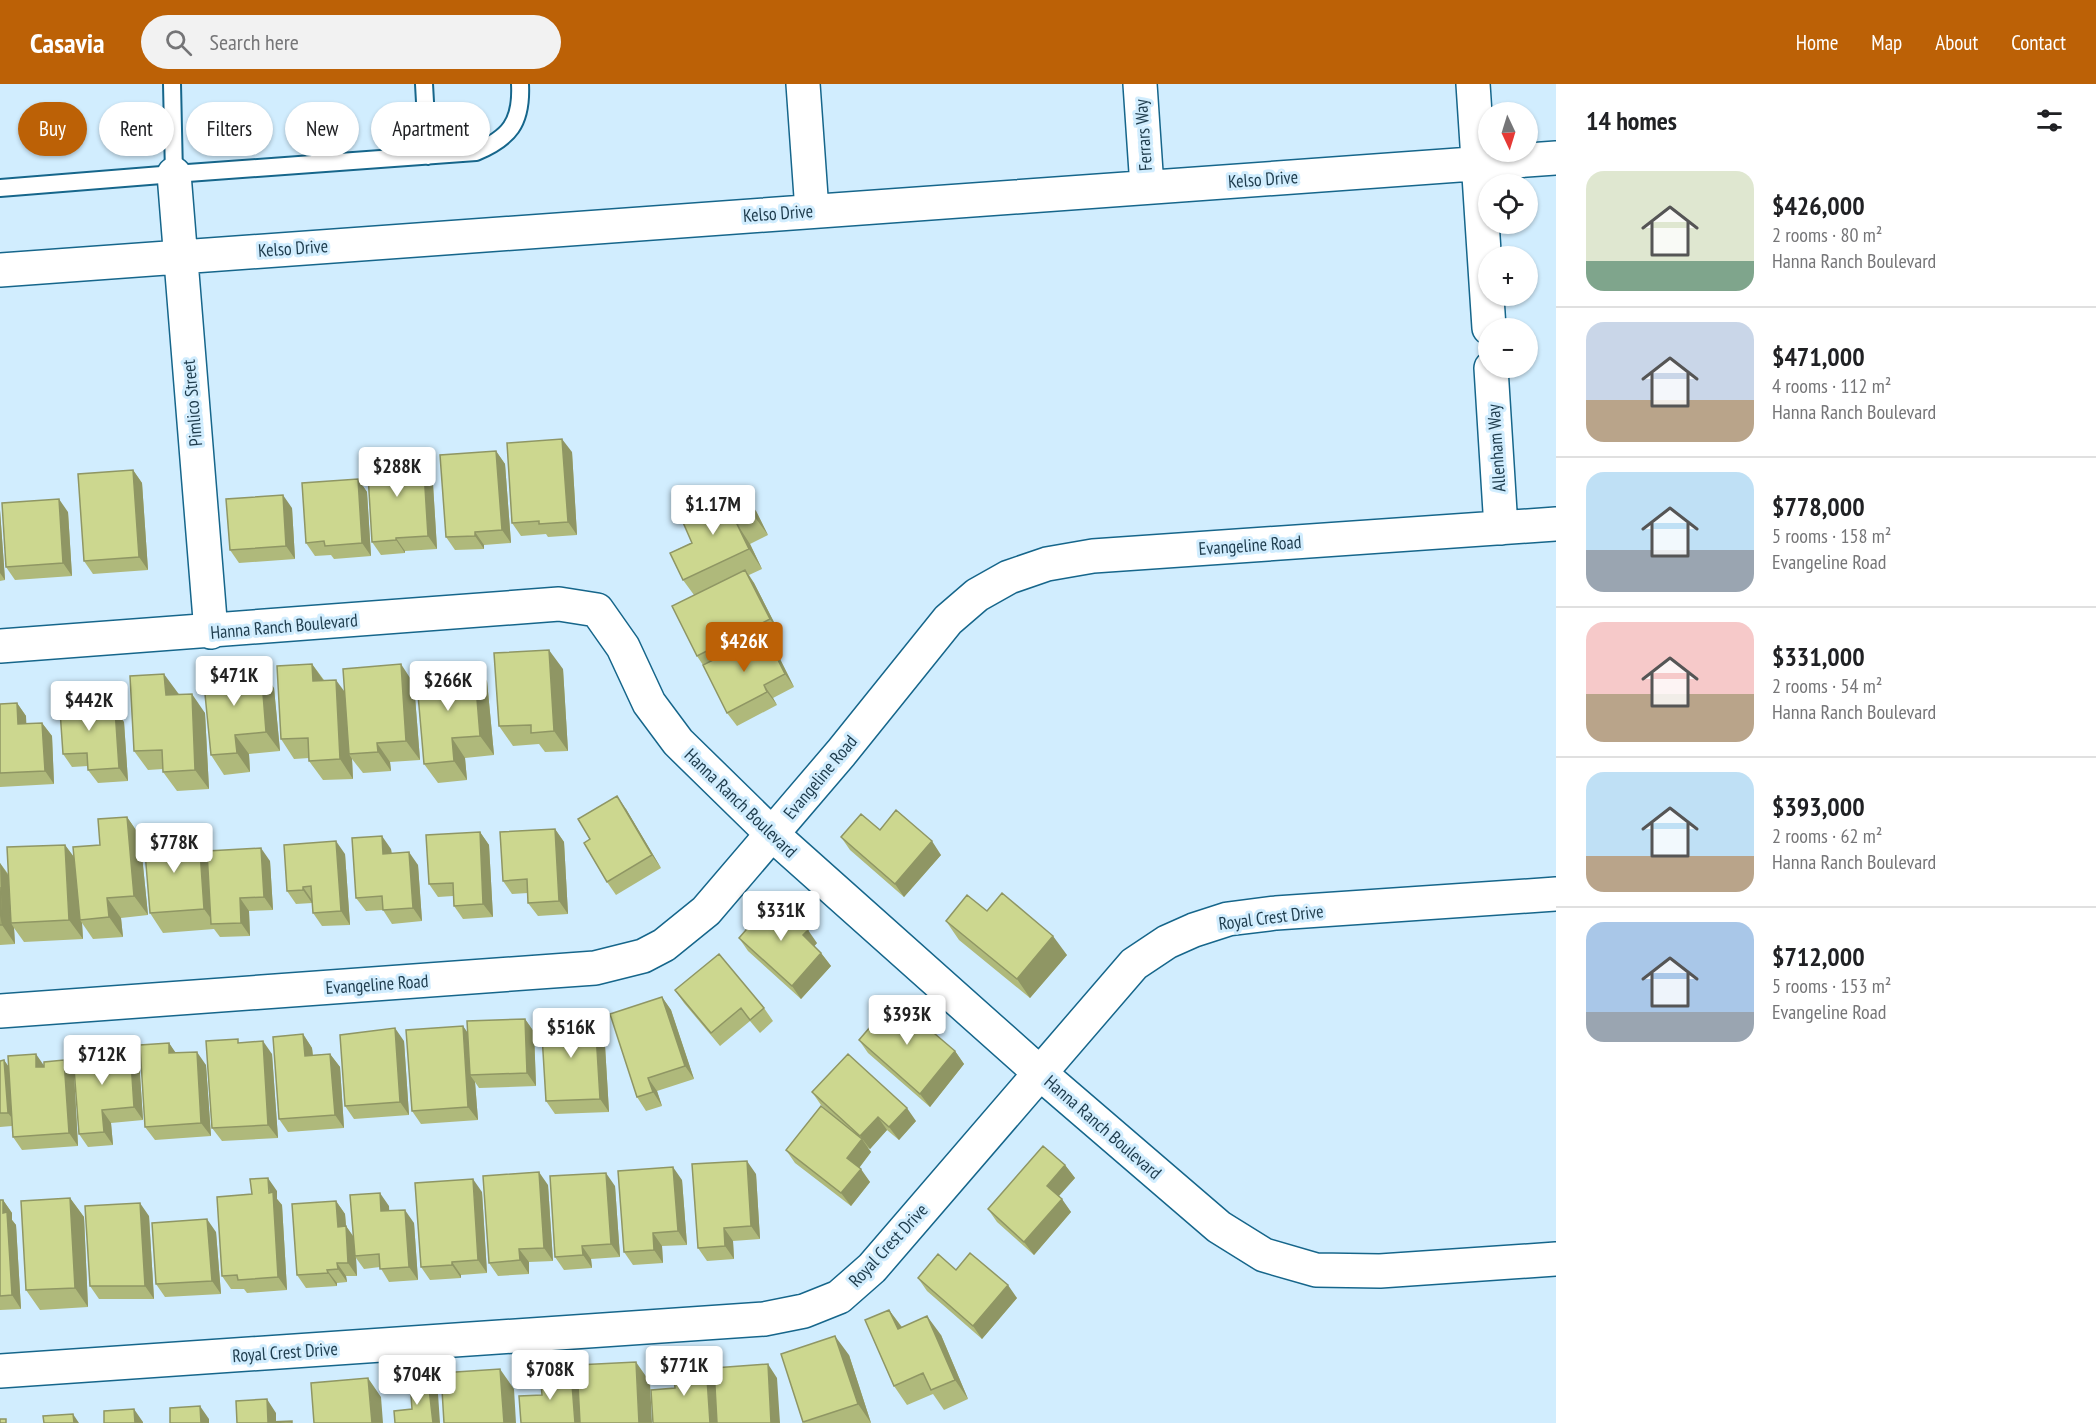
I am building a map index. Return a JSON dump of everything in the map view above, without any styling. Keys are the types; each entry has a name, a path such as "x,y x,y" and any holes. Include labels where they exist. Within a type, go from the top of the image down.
{"street":[{"path":"803,84 812,211"},
{"name":"Ferrars Way","path":"1140,84 1147,187"},
{"path":"1473,84 1488,318"},
{"name":"Kelso Drive","path":"0,270 1556,158"},
{"name":"Pimlico Street","path":"174,174 211,632"},
{"name":"Allenham Way","path":"1492,378 1501,528"},
{"name":"Evangeline Road","path":"0,1011 595,968 619,963 664,945 706,911 841,753 948,620 977,595 1010,577 1047,564 1093,556 1556,524"},
{"name":"Hanna Ranch Boulevard","path":"0,646 211,632 559,604 597,610 623,647 649,703 678,742 772,834 1041,1074 1219,1227 1264,1255 1316,1270 1380,1271 1556,1259"},
{"name":"Royal Crest Drive","path":"0,1371 764,1319 804,1311 838,1297 872,1268 1134,964 1167,942 1228,919 1276,913 1556,894"}],"lane":[{"path":"172,84 174,174"},
{"path":"424,84 425,102"},
{"path":"490,146 500,142 515,123 520,84"},
{"path":"0,188 428,156"}],"building":[{"path":"562,439 568,522 512,523 507,443"},
{"path":"496,451 502,530 475,532 475,536 446,537 440,455"},
{"path":"423,455 428,536 372,542 367,458"},
{"path":"133,470 139,557 84,561 78,474"},
{"path":"358,479 362,543 325,546 324,541 306,543 302,483"},
{"path":"743,492 754,516 737,524 749,549 683,580 670,553 692,543 682,520"},
{"path":"283,495 286,546 230,550 226,499"},
{"path":"59,499 63,563 6,567 2,503"},
{"path":"745,570 770,619 697,656 672,606"},
{"path":"765,634 785,674 764,685 767,692 727,713 703,665"},
{"path":"549,650 554,731 531,733 531,725 499,726 494,653"},
{"path":"474,662 480,736 452,738 454,761 424,764 417,683 445,681 443,665"},
{"path":"312,664 313,681 336,680 340,759 309,761 308,738 281,739 277,666"},
{"path":"401,664 406,741 377,743 378,752 349,754 343,669"},
{"path":"261,668 266,732 235,735 237,753 211,755 203,674"},
{"path":"164,674 166,695 192,694 195,770 163,772 162,750 134,751 130,676"},
{"path":"89,694 90,711 115,709 119,768 88,770 87,753 63,754 59,696"},
{"path":"17,703 18,724 42,723 45,771 0,773 0,704"},
{"path":"617,796 652,855 607,882 584,843 590,839 578,819"},
{"path":"896,810 932,841 895,884 841,837 861,814 880,830"},
{"path":"127,817 134,896 107,898 109,917 80,920 73,847 100,845 98,819"},
{"path":"555,829 559,901 528,903 527,879 503,881 500,832"},
{"path":"480,832 483,904 454,906 453,883 429,884 426,835"},
{"path":"199,836 204,909 150,913 144,840"},
{"path":"382,836 383,854 409,852 413,908 383,910 382,896 356,898 352,838"},
{"path":"336,841 341,911 313,913 311,886 303,887 303,890 287,891 284,845"},
{"path":"65,845 69,920 11,923 7,847"},
{"path":"261,848 264,897 240,898 241,923 211,924 207,851"},
{"path":"0,887 2,925 0,925"},
{"path":"1002,893 1053,936 1017,979 946,921 967,895 987,911"},
{"path":"773,899 808,930 803,935 821,953 792,986 739,938"},
{"path":"719,954 764,1008 750,1020 741,1008 711,1033 675,990"},
{"path":"662,997 685,1066 648,1078 653,1092 637,1097 610,1014"},
{"path":"894,999 955,1051 920,1094 859,1040"},
{"path":"595,1016 600,1099 546,1101 541,1019"},
{"path":"525,1019 527,1073 470,1075 467,1021"},
{"path":"463,1026 468,1107 412,1111 406,1030"},
{"path":"395,1028 400,1102 345,1106 340,1035"},
{"path":"303,1034 305,1056 330,1054 335,1115 279,1119 273,1037"},
{"path":"238,1039 238,1043 263,1041 268,1125 212,1128 206,1041"},
{"path":"169,1043 169,1053 197,1052 201,1123 145,1127 140,1045"},
{"path":"130,1046 134,1107 102,1110 104,1132 79,1134 73,1055 102,1053 102,1048"},
{"path":"36,1054 36,1067 44,1067 44,1062 64,1060 69,1133 13,1137 8,1056"},
{"path":"848,1054 907,1108 889,1127 878,1117 860,1136 812,1092"},
{"path":"4,1060 8,1113 0,1113 0,1061"},
{"path":"821,1106 862,1139 847,1158 861,1169 841,1193 786,1150"},
{"path":"1043,1146 1065,1165 1047,1186 1062,1199 1024,1242 988,1209"},
{"path":"747,1161 751,1226 724,1228 725,1246 698,1248 692,1164"},
{"path":"673,1167 678,1231 653,1233 654,1250 624,1252 618,1171"},
{"path":"539,1172 544,1248 519,1249 520,1260 489,1263 483,1176"},
{"path":"606,1173 611,1244 582,1246 583,1255 555,1257 550,1176"},
{"path":"268,1178 269,1193 273,1192 278,1277 238,1280 237,1275 222,1276 217,1197 252,1194 250,1179"},
{"path":"473,1179 478,1260 421,1267 415,1183"},
{"path":"380,1193 381,1211 405,1210 409,1267 380,1269 379,1254 355,1256 350,1195"},
{"path":"70,1198 75,1288 26,1290 21,1201"},
{"path":"0,1200 3,1200 3,1213 7,1212 12,1295 0,1296"},
{"path":"336,1201 338,1227 346,1226 348,1263 337,1263 338,1269 327,1270 328,1273 297,1275 292,1204"},
{"path":"140,1203 145,1286 90,1286 85,1206"},
{"path":"207,1219 212,1281 156,1284 152,1223"},
{"path":"970,1253 1008,1285 973,1326 918,1278 938,1254 956,1270"},
{"path":"889,1310 898,1329 927,1316 955,1380 931,1390 923,1373 894,1386 865,1320"},
{"path":"835,1336 858,1404 803,1422 781,1354"},
{"path":"636,1362 639,1423 580,1423 577,1365"},
{"path":"706,1363 710,1423 653,1423 651,1390 675,1388 673,1365"},
{"path":"768,1364 771,1423 717,1423 714,1368"},
{"path":"500,1369 504,1423 444,1423 441,1373"},
{"path":"571,1371 575,1423 521,1423 519,1396 542,1395 540,1373"},
{"path":"368,1378 372,1423 314,1423 311,1383"},
{"path":"428,1380 433,1423 395,1423 394,1411 412,1409 410,1382"},
{"path":"267,1399 268,1422 292,1421 292,1423 237,1423 236,1401"},
{"path":"200,1406 201,1423 170,1423 170,1408"},
{"path":"134,1409 135,1423 104,1423 104,1411"},
{"path":"73,1414 74,1423 44,1423 43,1416"},
{"path":"0,1419 6,1419 6,1423 0,1423"}]}
